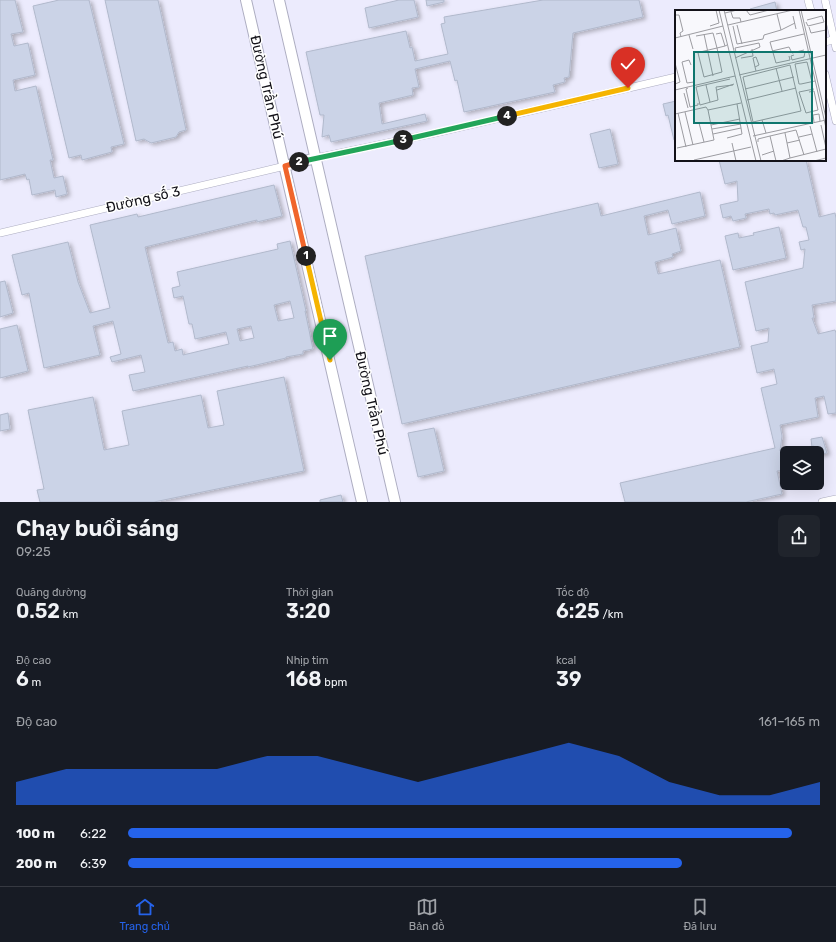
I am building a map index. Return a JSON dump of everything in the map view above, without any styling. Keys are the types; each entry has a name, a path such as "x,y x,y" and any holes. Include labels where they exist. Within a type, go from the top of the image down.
{"main road":[{"name":"Đường Trần Phú","path":"246,0 362,502"},
{"name":"Đường Trần Phú","path":"279,0 395,502"},
{"path":"285,166 316,158"}],"street":[{"path":"808,0 810,10"},
{"path":"825,0 836,48"},
{"path":"316,158 435,133 675,77"},
{"path":"826,78 836,121"},
{"name":"Đường số 3","path":"0,233 285,166"},
{"path":"822,502 836,499"}],"shaded area":[{"path":"0,0 836,0 836,502 0,502"}],"building":[{"path":"0,0 15,0 23,32 11,34 14,46 28,43 35,75 13,80 15,91 36,86 53,160 50,160 54,178 63,176 67,194 56,197 55,190 32,195 29,179 27,180 25,174 0,180"},
{"path":"59,0 89,0 124,144 111,147 112,152 82,160 81,155 69,158 33,6"},
{"path":"105,0 158,0 186,130 179,132 176,137 151,143 144,139 136,141"},
{"path":"399,0 414,0 418,17 369,28 365,8"},
{"path":"426,0 444,0 444,2 427,6"},
{"path":"543,0 639,0 643,17 573,33 569,77 564,78 565,82 553,85 555,92 464,112 457,80 455,81 450,61 415,69 419,87 412,88 413,95 379,103 382,124 425,114 427,121 331,142 329,135 322,137 324,115 320,115 306,52 406,31 415,61 448,54 441,24 445,23 444,17"},
{"path":"775,2 777,10 750,10"},
{"path":"675,101 674,140 668,115 666,116 663,104"},
{"path":"610,129 618,164 599,168 590,134"},
{"path":"719,161 806,161 819,217 835,213 836,301 812,305 814,318 812,318 818,334 835,330 836,333 836,413 828,414 824,396 815,398 818,417 780,425 782,436 780,446 780,471 777,471 782,494 746,502 625,502 620,483 775,448 761,388 777,384 774,369 757,373 751,346 768,342 769,328 756,331 745,282 803,268 805,249 801,250 799,242 809,240 806,227 803,227 798,210 775,215 774,213 770,214 769,209 745,214 746,218 733,221 731,216 723,218 720,205 738,201 737,181 725,184"},
{"path":"274,185 282,216 257,222 257,220 145,247 168,343 173,342 175,351 182,349 183,355 229,344 226,332 195,339 192,324 189,324 183,296 174,298 172,288 180,286 177,272 278,249 277,244 290,241 313,349 303,351 303,354 248,367 133,391 129,375 145,372 141,355 112,362 110,357 121,354 113,321 93,326 100,355 44,368 29,293 22,295 12,255 68,242 78,282 90,313 110,308 90,225 137,214 138,217","holes":["290,301 294,318 278,321 274,305","251,326 254,338 240,341 237,329"]},
{"path":"700,192 705,216 672,224 668,210 644,216 648,235 676,228 681,251 672,254 673,257 655,262 658,274 720,260 740,347 402,424 365,256 598,203 601,216"},
{"path":"779,227 786,258 733,270 725,236 738,233 739,238"},
{"path":"5,281 13,313 0,317 0,282"},
{"path":"17,325 28,371 0,378 0,329"},
{"path":"284,377 304,471 154,502 40,502 37,490 44,489 28,410 93,397 104,450 129,445 122,411 201,395 208,428 224,425 217,391"},
{"path":"8,413 10,429 0,431 0,415"},
{"path":"434,428 444,471 418,477 408,433"},
{"path":"822,437 827,453 824,454 824,446 812,446 811,439"},
{"path":"341,495 343,502 320,502 320,500"}],"route":[{"path":"330,360 285,166 628,88"}]}
